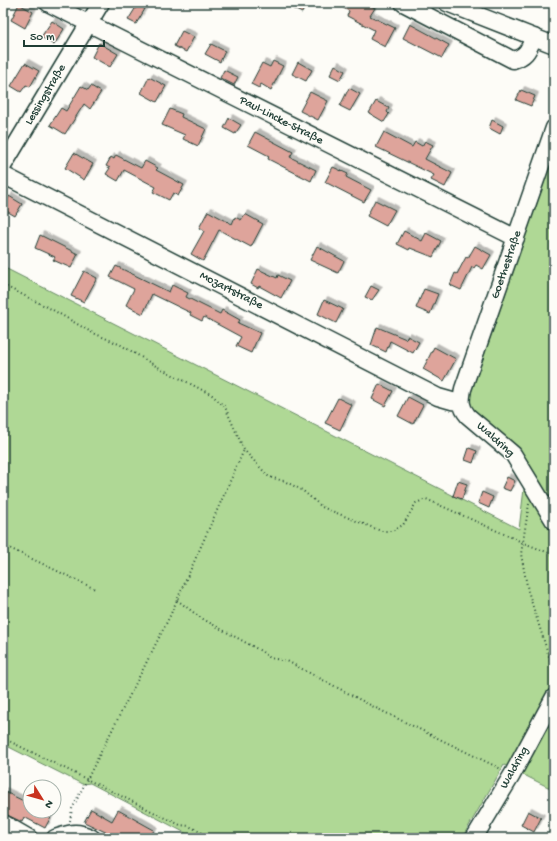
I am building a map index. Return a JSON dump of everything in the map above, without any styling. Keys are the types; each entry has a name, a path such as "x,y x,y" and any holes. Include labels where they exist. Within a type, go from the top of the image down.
{"street":[{"name":"Paul-Lincke-Straße","path":"48,3 516,238"},
{"name":"Lessingstraße","path":"3,166 101,3"},
{"path":"403,3 513,60 522,57 528,50 534,37"},
{"path":"447,3 554,44"},
{"name":"Goethestraße","path":"461,402 463,389 554,128"},
{"name":"Mozartstraße","path":"3,175 438,397 461,402"},
{"name":"Waldring","path":"461,402 463,410 468,416 513,454 554,521"},
{"name":"Waldring","path":"474,838 512,775 554,696"},
{"path":"3,823 29,838"},
{"path":"55,838 75,832 81,832 92,838"}],"path":[{"path":"3,285 53,310 91,332 121,345 154,365 212,395 225,407 244,450 270,477 284,481 302,490 322,507 381,531 392,532 403,525 416,503 426,499 554,555"},
{"path":"75,832 69,819 72,809 88,780 177,600 244,450"},
{"path":"537,494 532,498 528,506 524,543 521,554 528,591 554,672"},
{"path":"3,545 95,589"},
{"path":"177,600 201,618 262,651 270,658 286,661 372,706 512,775"},
{"path":"3,738 180,825 189,826 212,838"}],"green space":[{"path":"554,154 554,790 504,765 462,838 195,838 90,783 82,784 3,744 3,267 519,529 524,489 524,458 466,407"}],"building":[{"path":"281,3 307,3 302,13"},
{"path":"334,3 366,3 375,8 370,16 395,28 385,47 370,39 374,30 347,16 349,11"},
{"path":"19,4 33,12 25,28 11,20"},
{"path":"138,4 145,9 136,24 128,20"},
{"path":"52,21 64,29 54,45 41,37"},
{"path":"410,24 449,45 442,58 403,38"},
{"path":"182,31 194,37 186,52 174,46"},
{"path":"99,43 118,54 110,67 92,57"},
{"path":"211,44 225,51 220,62 205,54"},
{"path":"273,61 283,66 271,90 261,84 259,88 251,84 262,63 270,67"},
{"path":"298,62 312,70 306,81 292,74"},
{"path":"25,63 39,71 30,87 26,85 21,92 11,86"},
{"path":"335,65 345,71 340,80 330,75"},
{"path":"224,70 238,77 234,85 220,78"},
{"path":"149,77 166,86 157,102 141,93"},
{"path":"81,86 88,90 91,86 101,92 90,109 84,104 65,134 50,125 61,108 66,111"},
{"path":"349,88 360,94 350,111 340,106"},
{"path":"521,90 535,96 531,106 516,100"},
{"path":"310,92 328,101 318,120 300,111"},
{"path":"376,101 389,108 387,112 389,114 384,122 369,113"},
{"path":"170,109 182,114 181,117 206,129 198,146 183,139 185,135 162,125"},
{"path":"229,118 241,125 235,134 224,128"},
{"path":"492,120 503,126 500,134 489,128"},
{"path":"255,132 293,152 290,157 316,170 311,181 268,159 269,156 248,145"},
{"path":"384,132 412,147 415,142 422,146 425,141 433,145 425,159 452,173 445,187 431,180 434,175 376,147"},
{"path":"74,153 93,164 84,180 65,168"},
{"path":"116,155 141,168 145,161 158,168 156,170 184,185 178,196 173,193 169,200 153,192 156,187 124,170 118,181 106,174 110,168 106,166 111,157 114,159"},
{"path":"333,167 348,174 346,177 371,190 364,202 325,182"},
{"path":"9,196 22,204 15,216 3,209"},
{"path":"375,200 395,210 386,226 367,216"},
{"path":"208,211 232,224 235,217 241,220 245,214 263,224 251,247 219,230 203,261 191,254 204,231 199,228"},
{"path":"404,231 422,241 426,233 441,241 433,257 410,248 409,250 397,244"},
{"path":"40,235 78,254 71,268 53,260 55,257 35,248"},
{"path":"317,246 344,261 338,273 310,260"},
{"path":"475,246 491,255 483,269 476,265 474,268 472,267 461,290 450,285 455,273 457,274 466,257 468,258"},
{"path":"116,266 169,292 172,285 188,293 186,297 220,314 222,310 240,320 238,323 260,333 251,353 236,346 241,337 204,317 202,321 190,315 191,313 152,294 143,314 126,305 134,289 110,277"},
{"path":"258,269 277,278 278,275 290,281 281,298 259,286 258,288 251,284"},
{"path":"84,271 97,278 84,302 71,296"},
{"path":"371,286 379,290 372,300 365,297"},
{"path":"424,289 438,294 430,314 416,308"},
{"path":"324,300 343,309 336,323 318,314"},
{"path":"377,327 406,339 407,336 419,342 413,353 390,341 386,352 371,345"},
{"path":"434,347 456,359 444,381 423,369"},
{"path":"379,384 393,391 385,406 372,399"},
{"path":"408,397 423,405 413,424 398,416"},
{"path":"338,398 352,405 340,430 325,423"},
{"path":"469,448 477,451 473,463 465,460"},
{"path":"507,477 515,481 510,491 502,488"},
{"path":"458,481 467,484 462,499 453,496"},
{"path":"482,492 493,497 489,508 478,503"},
{"path":"3,791 22,800 22,822 3,813"},
{"path":"91,809 112,821 118,810 154,830 150,838 118,838 84,822"},
{"path":"528,811 541,818 534,832 521,825"},
{"path":"28,819 50,819 45,828"}]}
